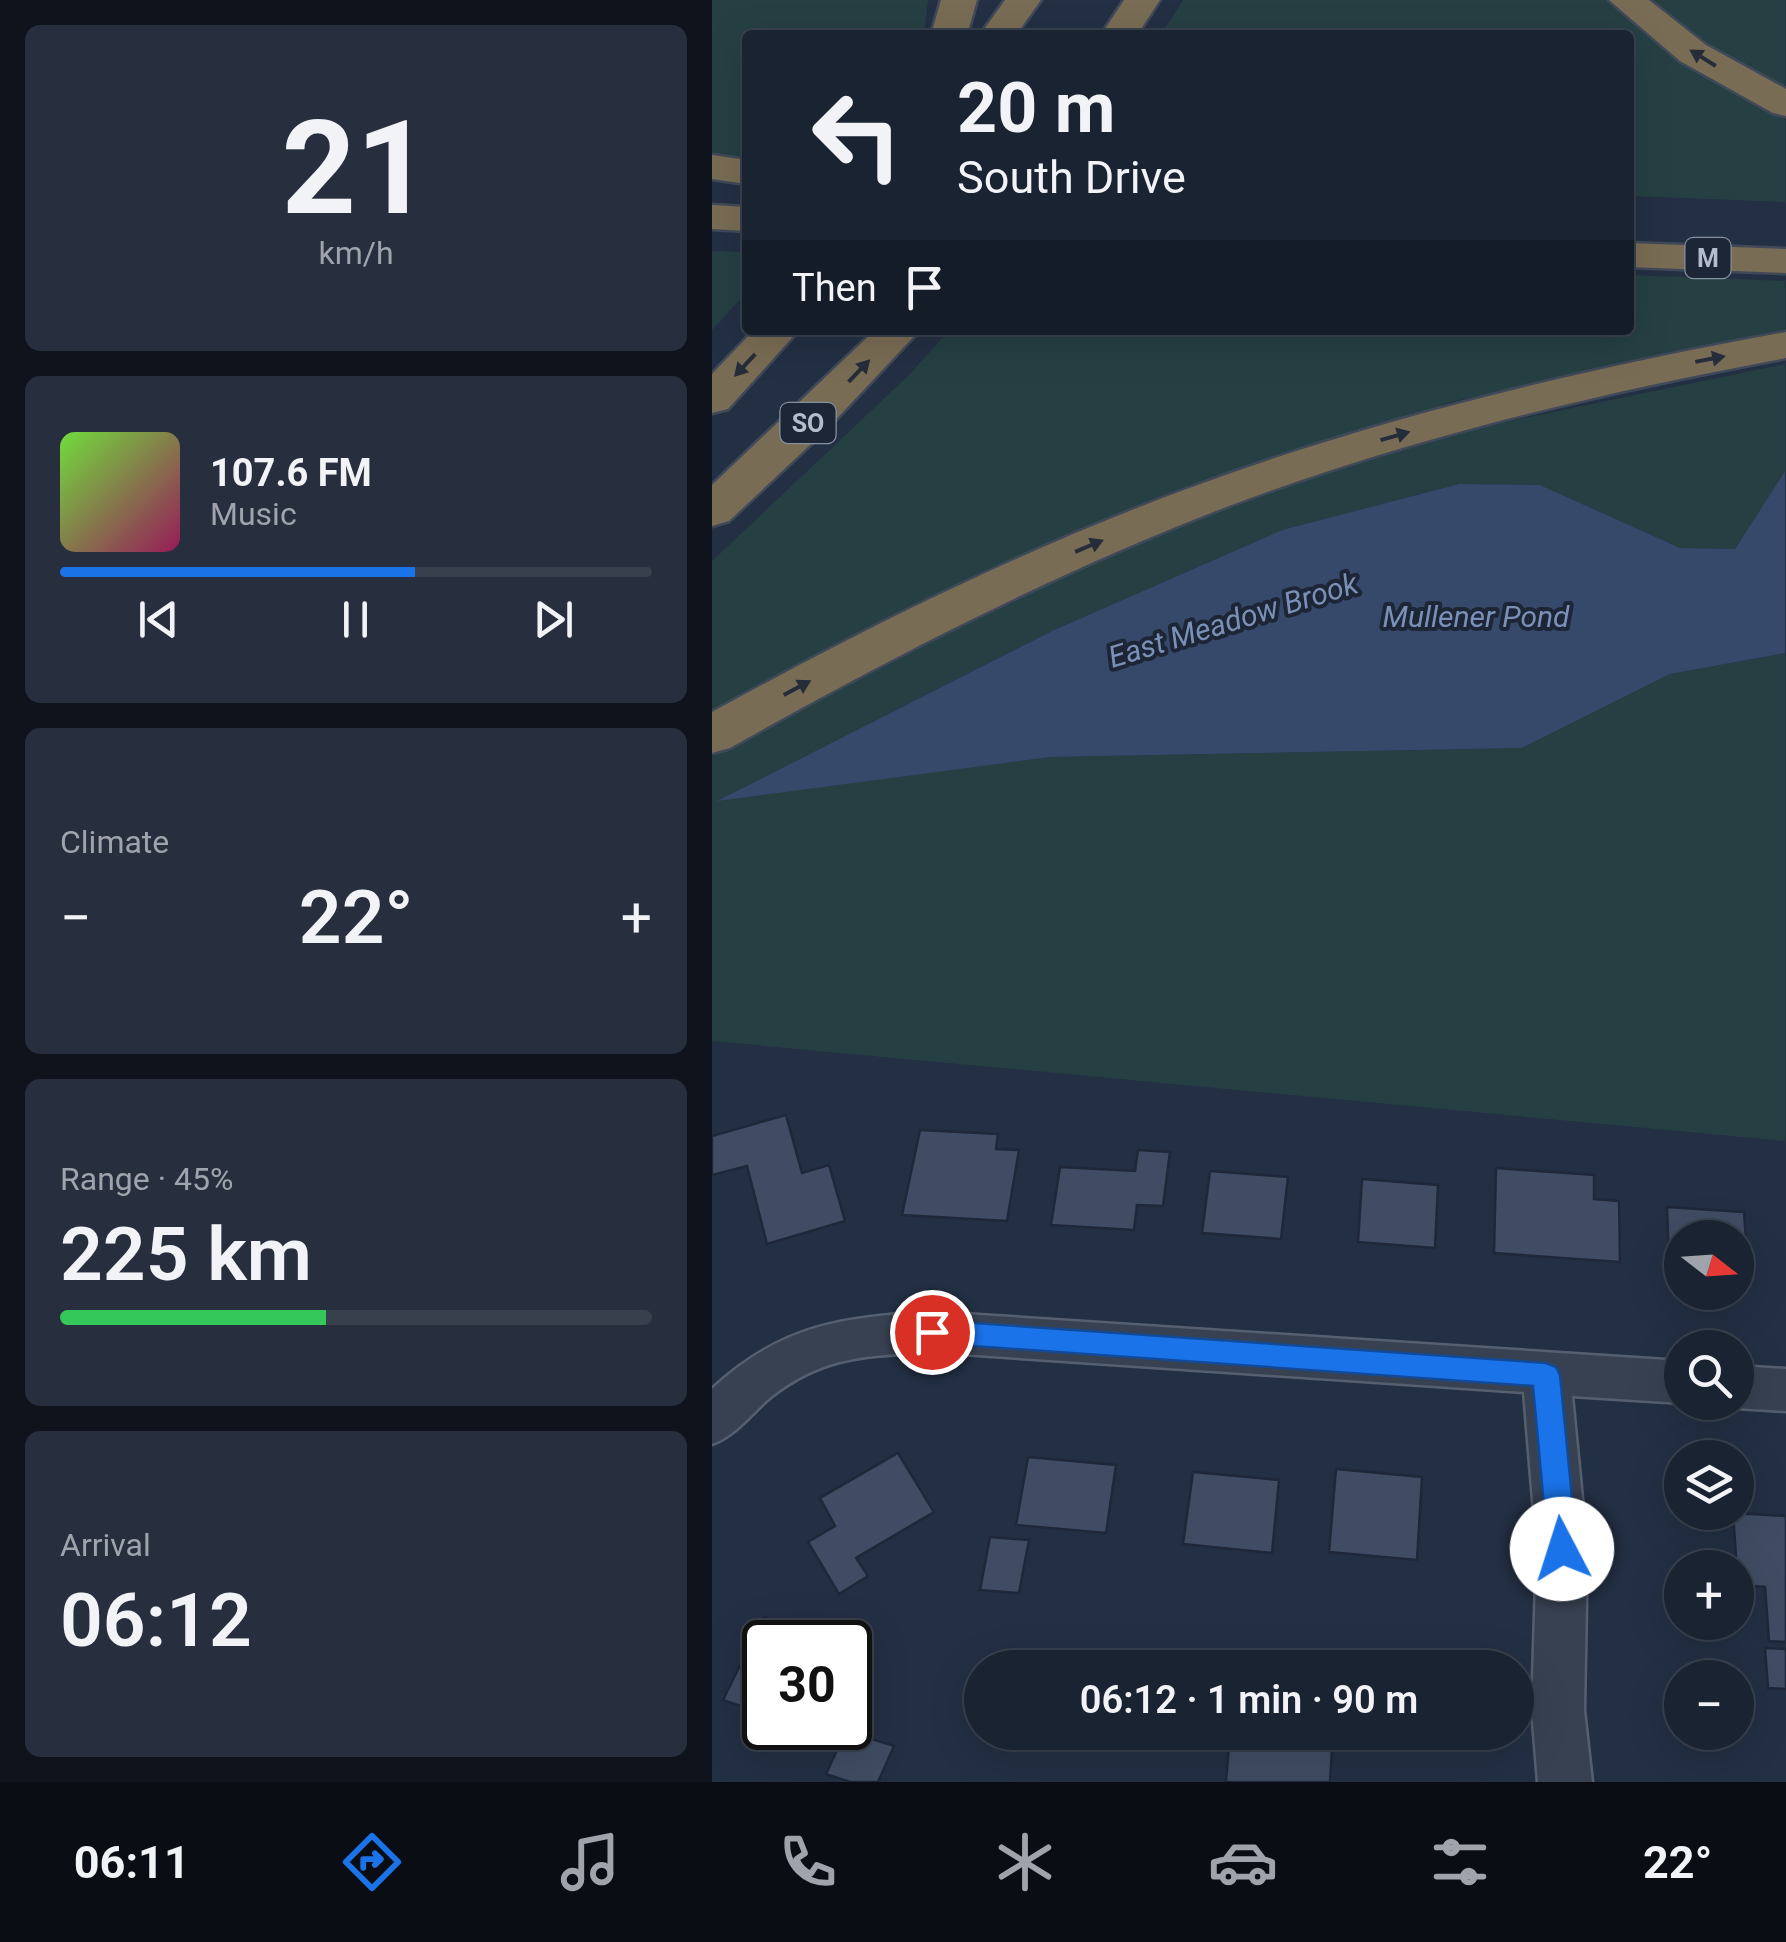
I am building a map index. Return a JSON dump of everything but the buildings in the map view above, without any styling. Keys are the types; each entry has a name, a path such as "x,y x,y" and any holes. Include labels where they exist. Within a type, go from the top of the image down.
{"highway":[{"path":"950,30 958,0"},
{"path":"1002,30 1023,0"},
{"path":"1123,30 1142,0"},
{"path":"1627,0 1693,53 1786,105"},
{"path":"712,167 742,171"},
{"path":"712,186 742,187"},
{"path":"712,217 742,222"},
{"name":"M","path":"1634,219 1786,224"},
{"path":"712,226 742,223"},
{"name":"M","path":"1634,256 1786,261"},
{"path":"712,400 773,335"},
{"name":"SO","path":"712,511 894,335"},
{"path":"712,735 940,614 1206,498 1488,409 1603,380 1786,345"}],"street":[{"path":"712,1422 773,1367 844,1338 932,1332 1664,1381"},
{"path":"1546,1375 1562,1549 1558,1710 1564,1782"},
{"path":"1754,1387 1786,1390"}],"green space":[{"path":"712,0 928,0 925,30 742,30 742,162 712,160"},
{"path":"1183,0 1610,0 1667,50 1785,119 1785,202 1634,196 1634,30 1164,30"},
{"path":"1644,0 1785,0 1785,93 1734,69"},
{"path":"712,251 742,252 742,297 712,330"},
{"path":"1634,275 1785,281 1785,338 1644,359 1451,402 1184,494 712,718 712,561 910,374 945,335 1634,335"},
{"path":"1785,364 1785,471 1735,549 1680,548 1540,485 1459,484 1282,530 1052,631 721,799 1051,757 1522,748 1670,674 1785,653 1785,1141 712,1041 712,756 775,719 1023,592 1236,504 1447,434"}],"water":[{"name":"Mullener Pond","path":"1785,471 1785,653 1670,674 1522,748 1051,757 717,801 1052,631 1282,530 1459,484 1540,485 1680,548 1735,549"}],"route":[{"path":"932,1332 1546,1375 1562,1549"}],"water label":[{"name":"East Meadow Brook","path":"1233,620"}]}
